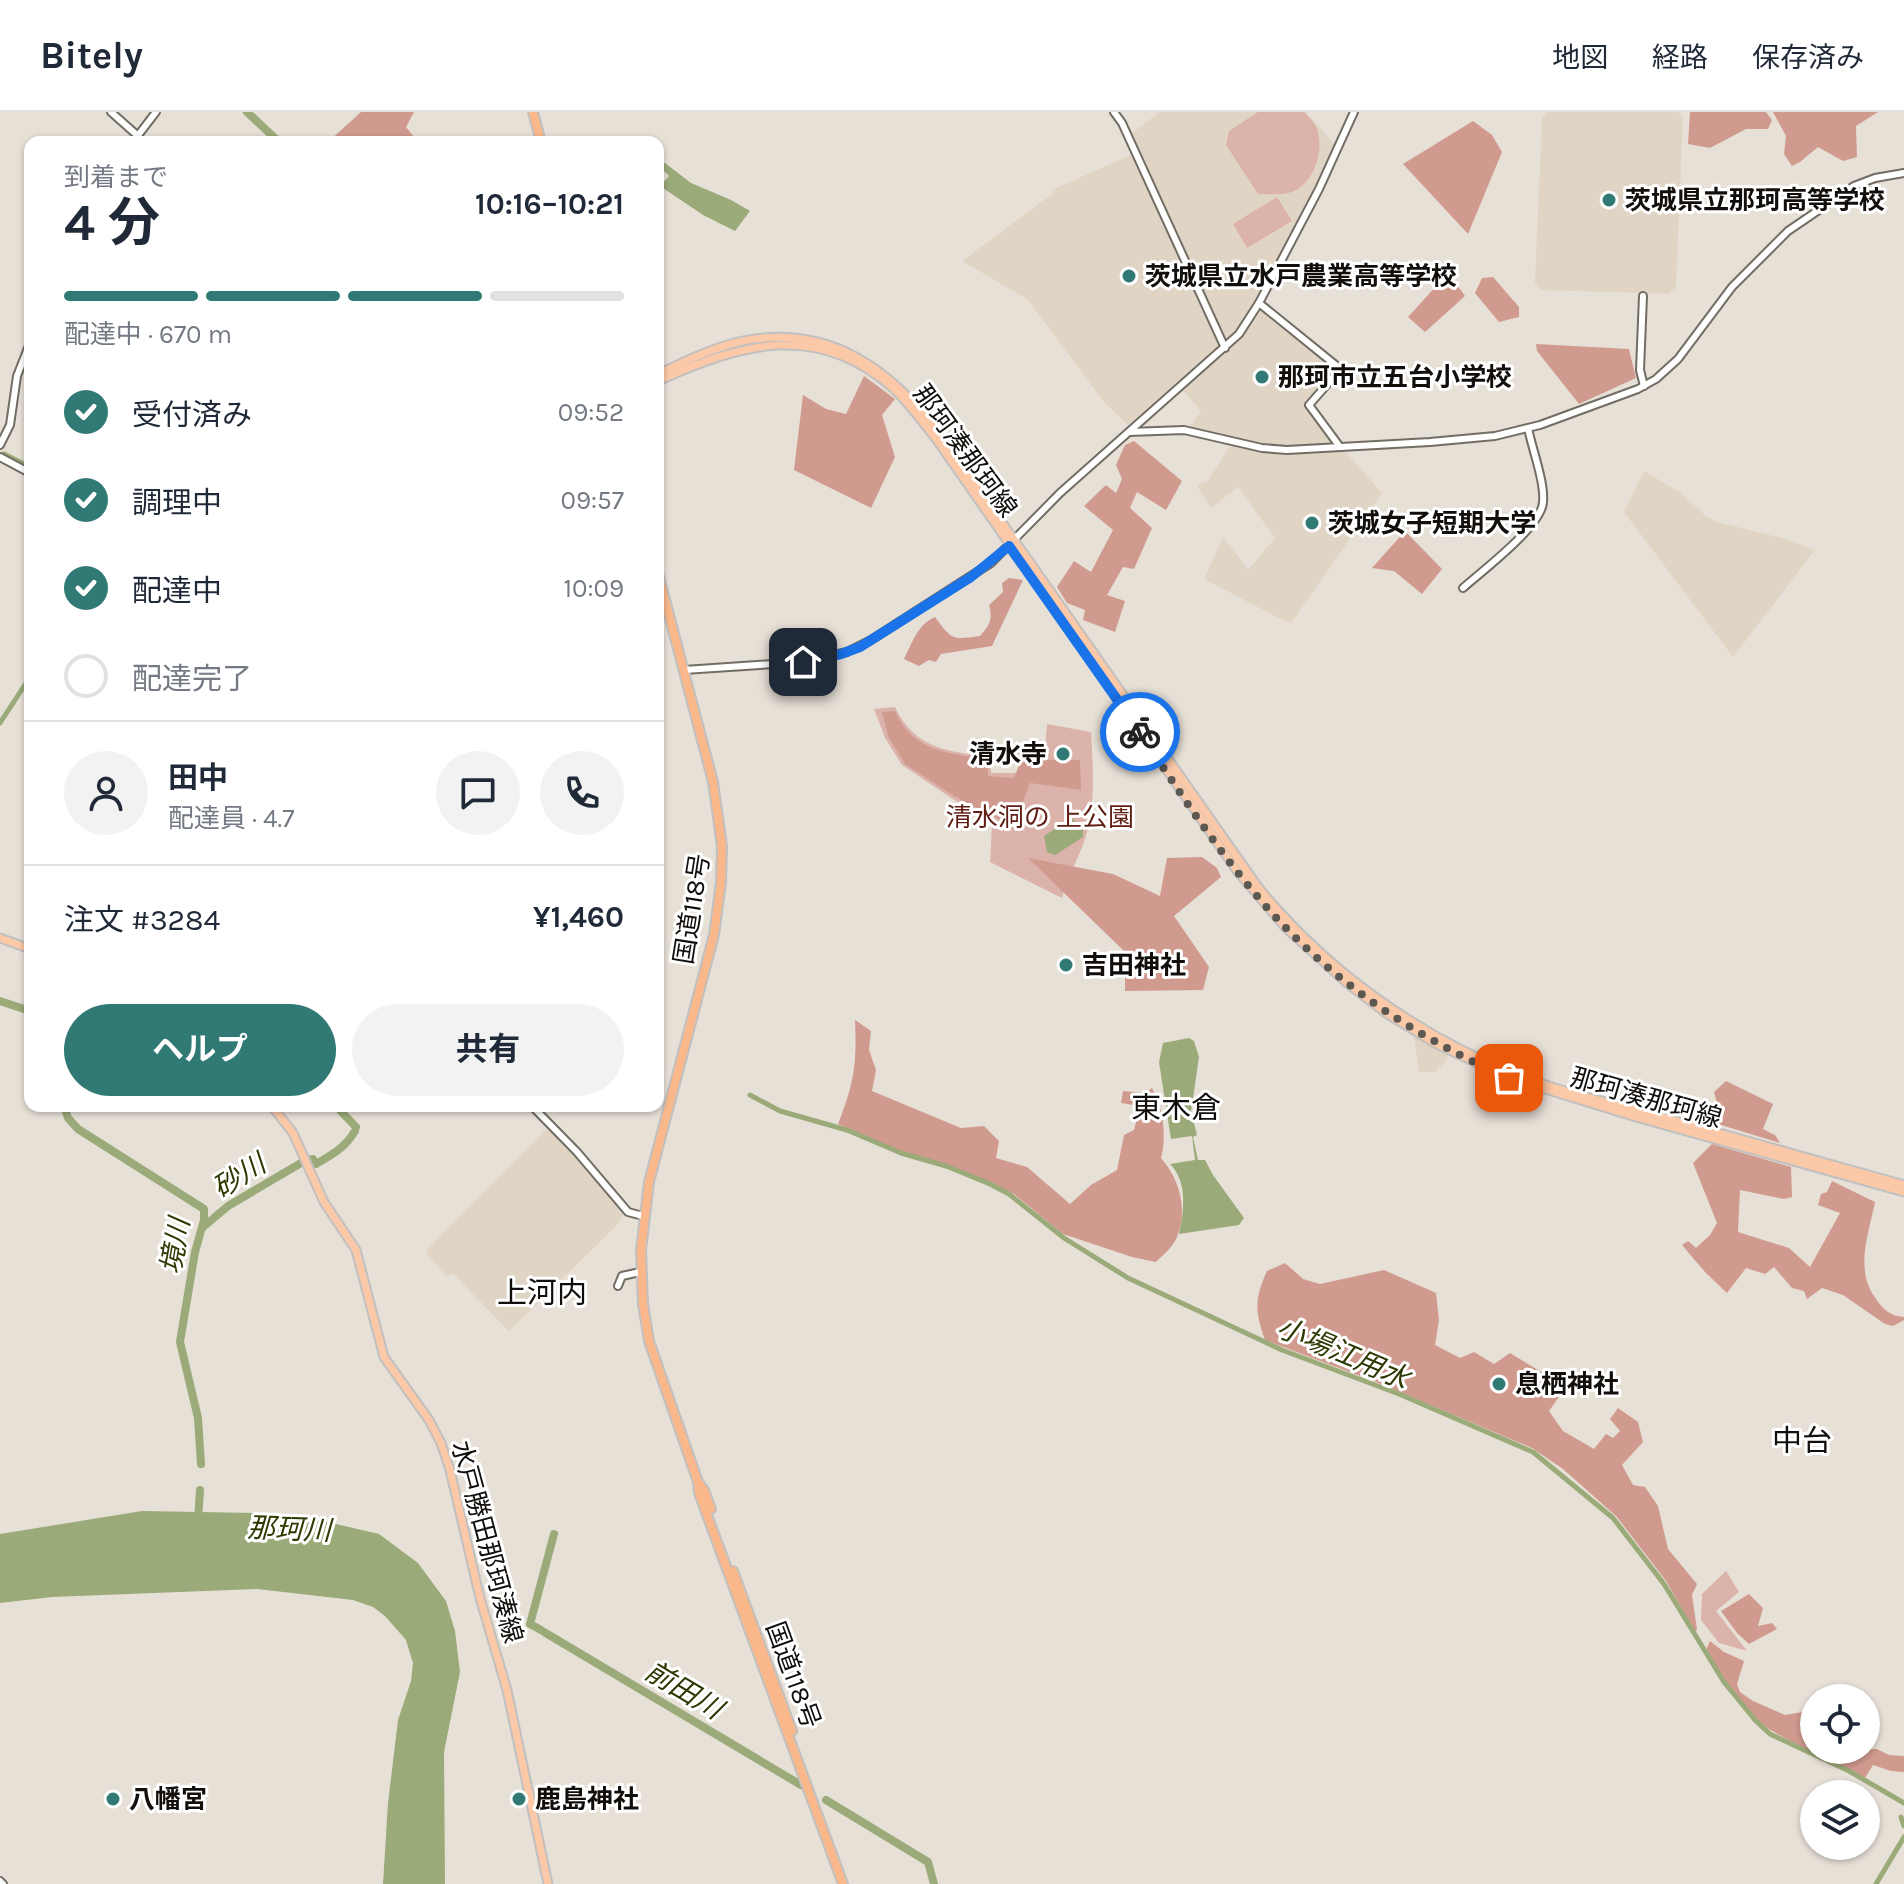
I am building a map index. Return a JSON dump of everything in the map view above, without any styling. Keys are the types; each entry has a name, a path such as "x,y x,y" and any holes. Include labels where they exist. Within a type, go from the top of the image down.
{"highway":[{"path":"533,112 539,136"},
{"name":"国道118号","path":"664,595 718,803 722,846 714,935 643,1216 640,1272 645,1321 655,1364 698,1482 699,1493 846,1884"}],"main road":[{"name":"那珂湊那珂線","path":"664,371 727,345 767,338 809,341 856,356 884,373 917,405 1248,884 1297,939 1386,1013 1449,1051 1527,1084 1904,1192"},
{"name":"那珂湊那珂線","path":"664,379 721,355 768,345 809,347 849,359 886,382 911,407 1012,543 1251,879 1320,952 1372,995 1439,1037 1522,1076 1904,1185"},
{"path":"0,938 24,947"},
{"name":"水戸勝田那珂湊線","path":"277,1112 293,1133 324,1202 356,1250 384,1357 429,1420 441,1443 507,1690 548,1884"}],"street":[{"path":"111,112 133,136"},
{"path":"138,136 156,112"},
{"path":"1114,112 1122,123 1225,348"},
{"path":"684,670 786,664 847,652 880,635 971,577 1012,543 1060,493 1245,327 1319,189 1354,112"},
{"path":"1129,432 1184,430 1271,450 1480,438 1528,428 1644,386 1678,359 1732,287 1788,231 1854,186 1875,178 1904,173"},
{"path":"1643,296 1640,370 1644,386"},
{"path":"1259,303 1338,367 1338,372 1309,405 1340,447"},
{"path":"0,445 10,425 17,376 24,358"},
{"path":"1463,588 1532,525 1542,510 1543,497 1528,428"},
{"path":"0,457 24,470"},
{"path":"538,1112 628,1212 643,1216"},
{"path":"618,1286 624,1274 640,1272"}],"shaded area":[{"path":"361,112 414,112 406,127 413,136 335,136"},
{"name":"茨城県立水戸農業高等学校","path":"1160,112 1306,112 1337,147 1243,324 1128,425 1103,401 1027,299 962,261 1053,193 1052,190 1137,152 1132,133"},
{"name":"茨城県立那珂高等学校","path":"1547,112 1678,112 1683,117 1676,287 1668,294 1542,290 1535,283 1542,117"},
{"path":"1690,112 1766,112 1772,120 1768,129 1746,129 1710,148 1688,144"},
{"path":"1773,112 1878,112 1856,126 1857,157 1843,161 1818,147 1792,166 1784,154 1786,136"},
{"path":"1473,121 1492,135 1502,152 1468,234 1403,164"},
{"path":"1448,273 1465,296 1425,332 1408,317"},
{"path":"1493,277 1519,307 1519,317 1499,322 1475,293 1482,278"},
{"name":"那珂市立五台小学校","path":"1265,311 1332,366 1332,372 1305,401 1304,406 1330,439 1328,444 1281,447 1190,427 1201,411 1183,390 1239,341 1260,312"},
{"path":"1536,344 1629,349 1636,378 1579,404 1537,351"},
{"path":"864,376 895,399 882,415 895,457 871,508 794,470 803,395 826,409 846,414"},
{"path":"1134,441 1182,481 1166,510 1137,492 1130,508 1152,528 1134,569 1123,567 1107,595 1125,601 1115,632 1083,620 1085,610 1067,603 1057,587 1074,561 1091,572 1113,530 1084,506 1106,485 1116,493 1122,479 1116,465 1125,445"},
{"name":"茨城女子短期大学","path":"1231,445 1272,453 1345,451 1382,493 1292,622 1288,623 1204,579 1223,537 1248,570 1275,538 1238,487 1211,508 1197,486 1207,482"},
{"path":"1644,471 1681,493 1717,522 1786,539 1815,550 1733,657 1624,512"},
{"path":"1405,531 1442,569 1422,594 1394,571 1372,568"},
{"path":"1009,578 1023,580 992,646 941,654 936,662 929,660 919,666 904,659 920,629 935,617 953,637 980,636 990,622 989,605 1003,592 1002,583"},
{"path":"895,711 911,735 922,743 946,752 988,758 988,776 1014,778 1021,760 1080,760 1081,790 1030,783 1014,827 954,796 905,764 888,736 882,712"},
{"path":"1202,857 1217,868 1221,877 1174,916 1209,967 1203,990 1125,991 1125,952 1028,858 1113,874 1160,896 1167,858"},
{"path":"855,1020 871,1031 869,1050 876,1070 872,1091 961,1128 984,1126 999,1141 996,1158 1027,1167 1070,1204 1091,1185 1117,1170 1124,1135 1134,1130 1140,1106 1121,1103 1123,1091 1144,1093 1152,1088 1163,1122 1161,1158 1177,1185 1182,1206 1180,1226 1173,1244 1156,1262 1063,1234 1014,1194 838,1124 853,1073"},
{"path":"1414,1036 1448,1053 1448,1059 1435,1072 1419,1072"},
{"path":"1726,1081 1773,1104 1763,1129 1775,1135 1780,1143 1708,1121 1709,1113 1717,1103 1714,1092"},
{"path":"547,1128 603,1186 624,1214 616,1226 509,1331 453,1274 446,1276 427,1250"},
{"path":"1712,1144 1791,1167 1792,1197 1784,1199 1740,1190 1738,1232 1789,1248 1810,1267 1840,1213 1818,1205 1821,1194 1827,1192 1832,1181 1875,1202 1865,1250 1865,1274 1880,1305 1890,1313 1904,1317 1904,1320 1893,1326 1885,1324 1843,1295 1822,1288 1807,1299 1804,1291 1792,1288 1774,1267 1765,1274 1746,1268 1727,1293 1682,1245 1688,1241 1696,1248 1717,1223 1693,1163"},
{"path":"1285,1263 1303,1279 1320,1284 1384,1270 1436,1293 1439,1320 1435,1345 1460,1358 1474,1352 1494,1364 1510,1353 1566,1387 1549,1411 1563,1431 1594,1449 1606,1434 1613,1438 1620,1431 1610,1419 1618,1408 1638,1422 1643,1442 1622,1465 1633,1485 1645,1487 1658,1506 1668,1549 1697,1584 1692,1595 1697,1630 1695,1632 1666,1581 1617,1517 1563,1469 1532,1448 1376,1382 1265,1340 1258,1313 1260,1290 1267,1271"},
{"path":"1749,1594 1763,1608 1758,1626 1772,1623 1777,1629 1749,1644 1721,1611"},
{"path":"1710,1641 1744,1661 1737,1684 1740,1692 1753,1701 1785,1715 1800,1712 1800,1746 1754,1717 1706,1650"},
{"path":"1880,1750 1904,1756 1904,1772 1873,1765 1865,1778 1837,1764 1880,1764"}],"green space":[{"path":"1258,112 1304,112 1315,125 1319,135 1317,162 1309,178 1292,192 1258,194 1226,145 1229,131"},
{"path":"1277,197 1292,221 1247,248 1233,224"},
{"name":"清水洞の 上公園","path":"895,707 912,732 934,746 990,756 991,773 1019,773 1016,752 1045,750 1047,724 1091,732 1091,813 1085,839 1062,898 990,862 992,825 902,765 885,738 874,709"},
{"path":"1726,1571 1739,1592 1716,1611 1747,1651 1719,1643 1701,1620 1702,1594"}],"water":[{"path":"664,164 691,183 750,211 735,231 703,215 664,189 664,182 669,176 664,171"},
{"path":"1072,818 1083,830 1083,837 1055,855 1047,852 1044,836"},
{"path":"1189,1038 1194,1041 1199,1057 1191,1112 1197,1135 1193,1137 1198,1160 1205,1160 1244,1218 1239,1225 1179,1234 1182,1188 1170,1164 1195,1160 1192,1136 1171,1139 1159,1062 1163,1043"},
{"name":"那珂川","path":"142,1511 258,1513 310,1518 379,1534 418,1563 446,1601 455,1631 460,1672 444,1752 445,1884 383,1884 398,1720 411,1681 413,1663 406,1640 373,1607 353,1600 257,1589 52,1597 0,1603 0,1534"}],"waterway":[{"name":"砂川","path":"247,112 273,136"},
{"name":"小場江用水","path":"4,454 24,464"},
{"path":"0,723 24,686"},
{"name":"境川","path":"0,1001 24,1009"},
{"name":"小場江用水","path":"750,1095 780,1111 847,1130 901,1153 946,1166 990,1184 1009,1194 1064,1238 1128,1278 1282,1350 1399,1394 1533,1452 1613,1518 1664,1584 1724,1682 1755,1720 1770,1734 1849,1771 1904,1803"},
{"name":"境川","path":"66,1112 78,1129 204,1209 180,1342 198,1418 201,1464"},
{"name":"砂川","path":"342,1112 356,1127"},
{"name":"砂川","path":"309,1160 313,1159 316,1164 328,1157 343,1146 355,1131"},
{"name":"砂川","path":"202,1228 228,1206 301,1163"},
{"name":"境川","path":"198,1521 200,1490"},
{"name":"前田川","path":"541,1630 530,1624 554,1534"},
{"name":"前田川","path":"544,1632 801,1785"},
{"name":"前田川","path":"826,1800 928,1862 934,1884"},
{"path":"1901,1817 1904,1826"},
{"path":"1876,1884 1904,1837"}],"way so far":[{"path":"1140,732 1238,872 1297,939 1386,1013 1449,1051 1509,1078"}],"place":[{"name":"茨城県立那珂高等学校","path":"1609,200"},
{"name":"茨城県立水戸農業高等学校","path":"1129,276"},
{"name":"那珂市立五台小学校","path":"1262,377"},
{"name":"茨城女子短期大学","path":"1312,523"},
{"name":"清水寺","path":"1063,754"},
{"name":"吉田神社","path":"1066,965"},
{"name":"息栖神社","path":"1499,1384"},
{"name":"八幡宮","path":"113,1799"},
{"name":"鹿島神社","path":"519,1799"}],"district":[{"name":"東木倉","path":"1176,1108"},
{"name":"上河内","path":"542,1293"},
{"name":"中台","path":"1802,1441"}],"route":[{"path":"803,662 860,647 971,577 1009,546 1140,732"}]}
